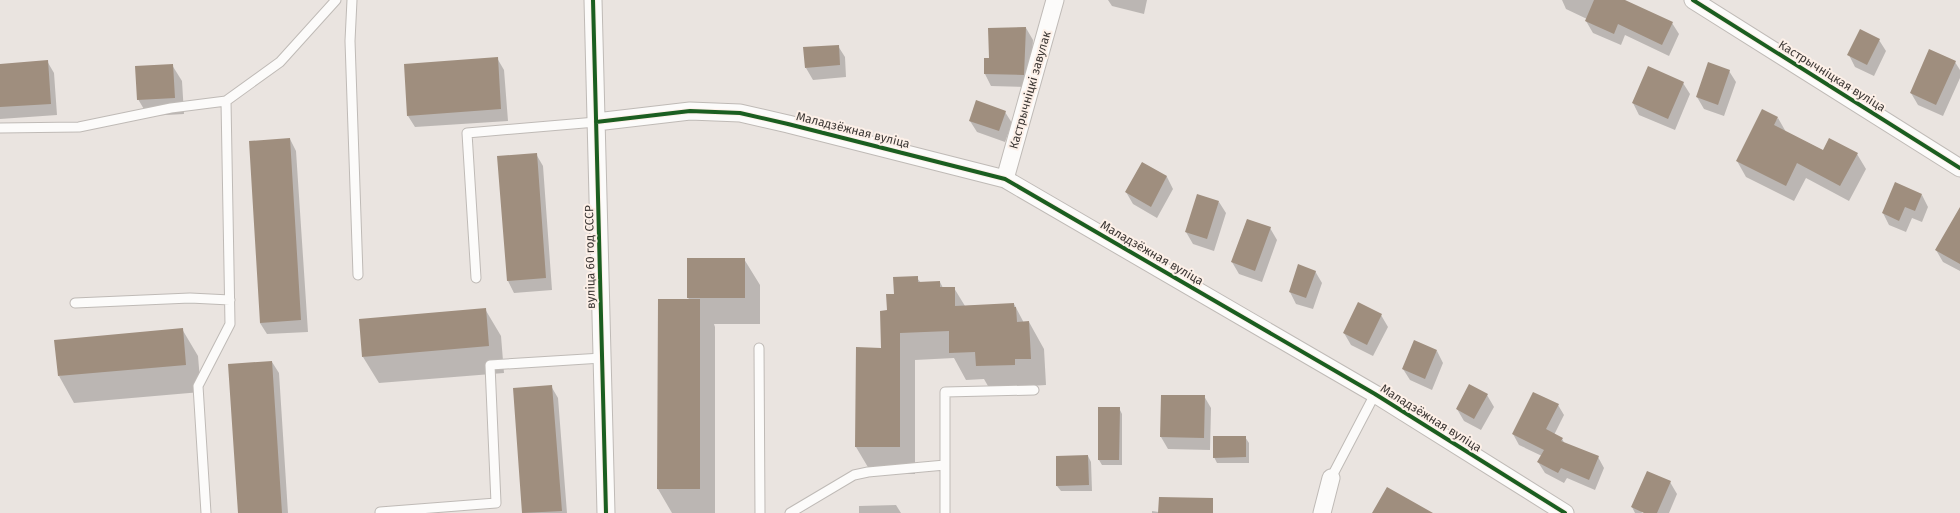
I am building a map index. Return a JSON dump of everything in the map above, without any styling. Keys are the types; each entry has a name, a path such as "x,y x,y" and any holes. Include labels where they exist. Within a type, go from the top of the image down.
{"street":[{"name":"вуліца 60 год СССР","path":"593,0 606,513"},
{"name":"Кастрычніцкі завулак","path":"1005,179 1055,0"},
{"name":"Кастрычніцкая вуліца","path":"1693,0 1960,168"},
{"name":"Маладзёжная вуліца","path":"596,122 690,111 740,113 1005,179 1375,394 1565,513"},
{"path":"1322,513 1332,478"}],"lane":[{"path":"0,128 79,127 171,108 226,101 280,62 336,0"},
{"path":"352,0 350,41 358,275"},
{"path":"206,513 198,386 230,324 226,101"},
{"path":"476,278 467,133 596,122"},
{"path":"75,303 190,298 230,300"},
{"path":"759,348 760,513"},
{"path":"380,512 496,503 490,365 602,358"},
{"path":"945,513 945,392 1034,390"},
{"path":"1332,478 1375,394"},
{"path":"790,513 854,475 868,472 945,465"}],"building":[{"path":"1594,0 1625,0 1673,22 1662,45 1618,24 1614,34 1585,21"},
{"path":"1026,27 1024,75 984,74 984,58 989,58 988,28"},
{"path":"1860,29 1880,39 1867,65 1847,55"},
{"path":"839,45 840,65 805,68 803,47"},
{"path":"1929,49 1956,61 1936,105 1910,93"},
{"path":"498,57 501,109 407,116 404,64"},
{"path":"48,60 51,104 0,107 0,64"},
{"path":"1708,62 1730,70 1718,105 1696,97"},
{"path":"173,64 175,98 137,100 135,66"},
{"path":"1648,66 1684,82 1668,119 1632,103"},
{"path":"976,100 1006,111 999,131 969,121"},
{"path":"1762,109 1778,117 1774,125 1823,150 1829,138 1858,153 1840,186 1797,163 1786,186 1736,161"},
{"path":"290,138 301,320 260,323 249,141"},
{"path":"537,153 546,278 507,281 497,156"},
{"path":"1142,162 1167,176 1151,207 1125,192"},
{"path":"1895,182 1922,194 1915,211 1905,207 1899,221 1882,213"},
{"path":"1197,194 1219,201 1207,239 1185,232"},
{"path":"1960,207 1960,264 1935,250"},
{"path":"1247,219 1271,227 1255,271 1231,262"},
{"path":"687,258 745,258 745,298 687,298"},
{"path":"1298,264 1316,271 1306,298 1289,292"},
{"path":"918,276 918,282 940,281 940,287 955,287 955,306 1014,303 1014,307 1016,307 1017,322 1029,321 1031,359 1015,359 1015,365 976,366 975,352 949,353 949,331 900,333 900,447 855,447 856,347 881,348 880,311 887,310 886,294 894,294 893,277"},
{"path":"658,299 700,299 700,489 657,489"},
{"path":"1358,302 1382,314 1367,345 1343,333"},
{"path":"486,308 489,346 362,357 359,319"},
{"path":"183,328 186,365 58,376 54,340"},
{"path":"1414,340 1437,350 1425,379 1402,369"},
{"path":"272,361 282,513 238,513 228,364"},
{"path":"1469,384 1488,394 1474,419 1456,409"},
{"path":"552,385 562,511 522,513 513,388"},
{"path":"1533,392 1559,404 1546,429 1563,438 1561,441 1599,456 1589,480 1561,468 1558,473 1537,462 1544,450 1512,434"},
{"path":"1161,395 1205,395 1204,438 1160,437"},
{"path":"1098,407 1120,407 1119,460 1098,460"},
{"path":"1213,436 1246,436 1246,457 1213,458"},
{"path":"1088,455 1089,485 1056,486 1056,456"},
{"path":"1647,471 1671,481 1657,513 1644,513 1631,507"},
{"path":"1387,487 1433,513 1372,513"},
{"path":"1159,497 1213,498 1213,513 1158,513"}],"cycle path":[{"path":"593,0 606,513"},
{"path":"1693,0 1960,168"},
{"path":"596,122 690,111 740,113 1005,179 1375,394 1565,513"}]}
